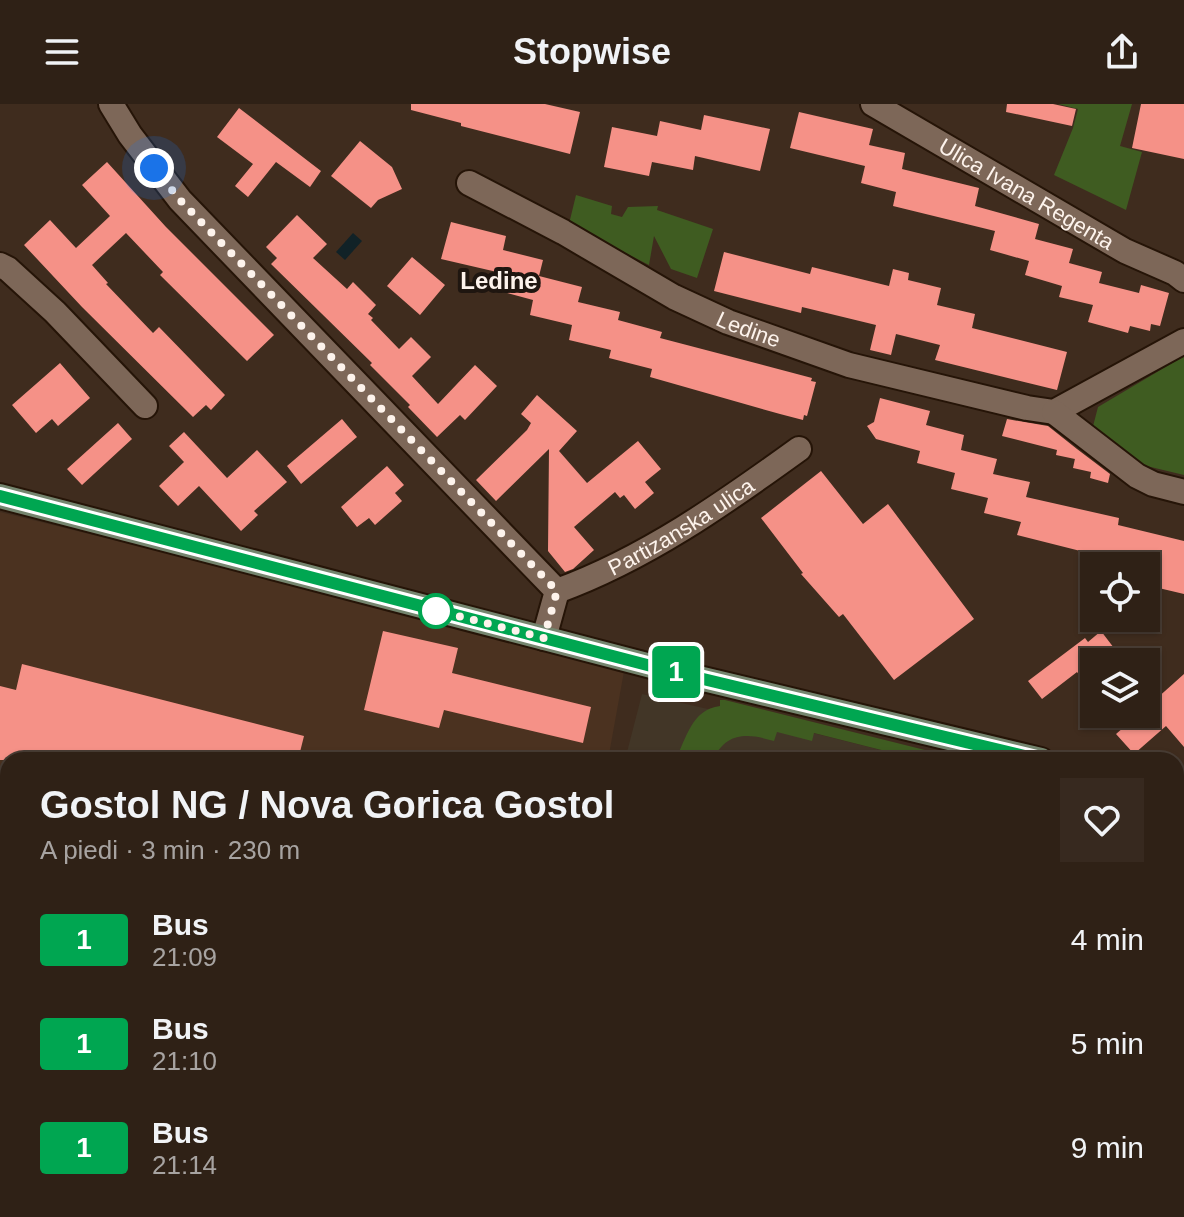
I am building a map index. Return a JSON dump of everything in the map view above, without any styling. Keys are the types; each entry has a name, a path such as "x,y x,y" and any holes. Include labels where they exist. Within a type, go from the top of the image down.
{"street":[{"path":"111,104 138,146 180,200 557,591 544,638"},
{"name":"Ulica Ivana Regenta","path":"873,104 1125,251 1184,280"},
{"name":"Ledine","path":"469,183 563,232 674,297 728,322 849,365 927,386 1054,412 1137,476 1153,484 1184,492"},
{"path":"0,265 55,312 145,406"},
{"path":"1054,412 1184,341"},
{"name":"Partizanska ulica","path":"557,591 599,575 698,520 799,449"},
{"path":"0,496 544,638 1008,752"}],"shaded area":[{"path":"353,233 362,241 345,260 336,252"},
{"path":"0,512 625,666 609,752 0,752"},
{"path":"642,694 889,752 627,752"}],"green space":[{"path":"1058,104 1132,104 1120,146 1142,152 1126,210 1054,175 1078,109"},
{"path":"576,195 612,206 611,214 622,217 628,207 658,206 657,210 713,229 697,278 671,269 654,236 649,265 569,224"},
{"path":"1184,356 1184,475 1130,462 1091,434 1098,407"},
{"path":"720,700 725,700 933,752 889,752 814,733 812,741 777,732 774,741 746,736 731,740 717,752 679,752 696,719 702,713 720,706"}],"building":[{"path":"411,104 545,104 580,112 570,154 461,126 461,123 411,110"},
{"path":"1007,104 1053,104 1076,109 1072,126 1006,112"},
{"path":"1141,104 1184,104 1184,159 1132,148"},
{"path":"239,108 321,171 310,187 276,162 248,197 235,186 253,164 217,137"},
{"path":"799,112 873,129 869,145 905,153 902,169 979,188 975,206 1039,224 1035,239 1073,249 1069,263 1102,272 1099,283 1139,293 1141,285 1169,293 1160,326 1151,324 1150,331 1130,326 1128,333 1088,322 1093,305 1059,297 1062,286 1025,275 1029,261 990,250 995,231 893,206 896,192 861,183 865,166 790,148"},
{"path":"704,115 770,129 760,171 695,156 693,170 652,162 649,176 604,167 612,127 657,136 660,121 701,130"},
{"path":"360,141 392,167 402,189 378,200 371,208 331,176"},
{"path":"107,162 166,227 274,335 247,361 160,275 163,272 126,233 92,265 153,333 159,327 225,395 211,410 206,405 193,417 24,245 50,220 76,248 110,216 82,185"},
{"path":"297,215 327,244 313,258 347,289 353,282 376,305 368,314 373,318 371,320 399,349 411,337 431,357 412,376 438,404 475,365 497,386 465,420 460,415 437,437 370,365 372,363 271,264 277,258 266,247"},
{"path":"451,222 506,236 503,250 543,260 539,276 582,287 578,302 620,312 618,320 662,332 660,338 812,378 811,381 816,382 807,416 804,415 803,420 650,377 652,369 609,358 611,350 569,340 572,325 530,315 533,300 492,289 497,272 441,259"},
{"path":"724,252 810,274 812,267 889,286 893,269 909,273 908,280 941,288 937,305 975,314 972,328 1067,352 1057,390 935,360 940,345 896,334 891,355 870,350 876,325 802,307 801,313 714,291"},
{"path":"412,257 445,285 420,315 387,286"},
{"path":"60,363 90,398 58,426 52,419 36,433 12,405"},
{"path":"537,395 577,431 559,451 587,483 638,441 661,469 645,482 654,493 635,509 624,495 620,498 615,492 574,527 594,550 573,569 565,572 548,551 549,449 496,501 476,480 527,430 531,423 521,414"},
{"path":"880,398 930,411 926,425 964,435 961,450 997,459 993,474 1030,482 1026,497 1119,518 1118,525 1184,541 1184,594 1160,588 1160,552 1084,552 1017,535 1021,522 984,513 988,498 951,489 955,473 917,463 920,451 876,439 867,426 874,422"},
{"path":"342,419 357,437 301,484 287,466"},
{"path":"1007,419 1048,426 1077,449 1075,459 1056,455 1057,450 1002,436"},
{"path":"118,423 132,439 82,485 67,469"},
{"path":"184,432 227,478 257,450 287,482 254,511 258,515 241,531 199,486 178,506 159,486 184,462 169,446"},
{"path":"1077,449 1110,474 1108,483 1090,478 1091,472 1073,468"},
{"path":"387,466 404,485 395,493 402,501 375,525 369,518 357,527 341,507"},
{"path":"821,471 863,524 888,504 974,619 894,680 843,614 839,617 801,574 761,518"},
{"path":"383,631 458,648 452,673 591,707 583,743 444,710 439,728 364,710"},
{"path":"1102,632 1114,648 1080,648 1080,676 1077,672 1042,699 1028,681 1085,638 1088,642"},
{"path":"22,664 304,736 300,752 0,752 0,686 16,690"},
{"path":"1184,674 1184,747 1166,726 1136,752 1132,752 1116,734 1123,728 1160,728 1160,695"}],"bus line":[{"name":"1","path":"0,496 674,672 1008,752"}],"district":[{"name":"Ledine","path":"499,280"}],"route":[{"path":"154,168 180,200 557,591 544,638 431,609 436,611"}]}
